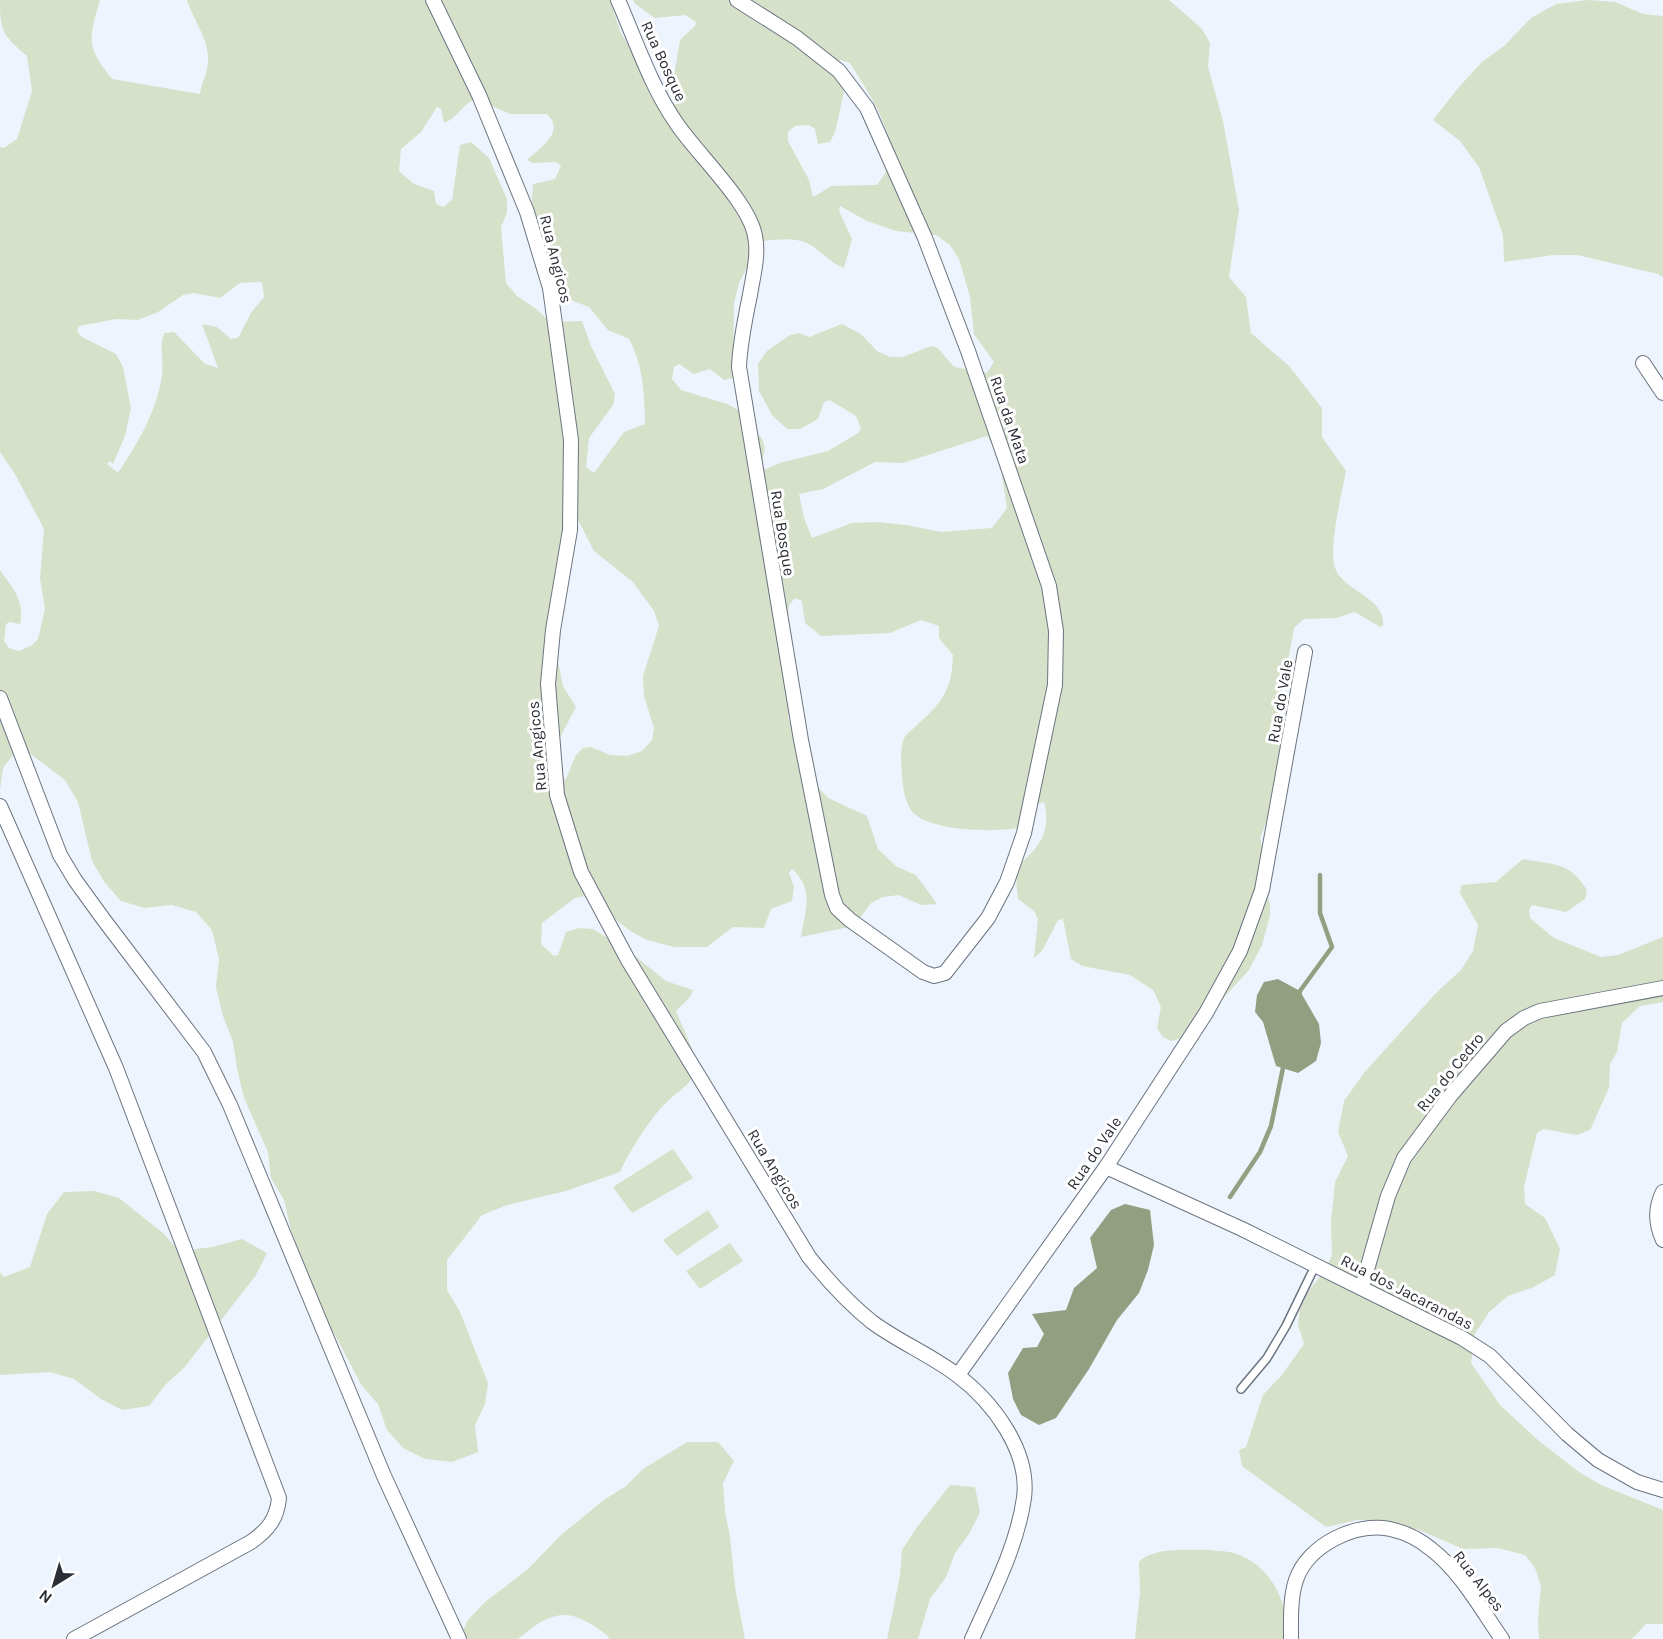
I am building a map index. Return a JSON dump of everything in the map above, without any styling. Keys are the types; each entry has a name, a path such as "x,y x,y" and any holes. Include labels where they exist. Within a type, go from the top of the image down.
{"street":[{"name":"Rua Angicos","path":"433,0 478,96 527,212 550,288 571,440 570,530 553,630 548,684 557,795 581,873 628,960 809,1257 839,1294 873,1322 958,1375"},
{"name":"Rua Bosque","path":"618,0 666,107 677,125 740,204 756,236 756,257 740,343 739,367 801,740 832,895 837,908 850,920 923,972 934,976 945,973 988,918"},
{"name":"Rua da Mata","path":"737,0 797,38 839,71 867,108 925,238 968,351 1049,586 1056,631 1055,685 1024,833 1007,882 988,918"},
{"path":"1643,363 1663,393"},
{"name":"Rua do Vale","path":"958,1375 1106,1167 1206,1013 1240,951 1262,890 1305,652"},
{"path":"0,698 50,832 75,880 204,1052 230,1105 384,1476 459,1639"},
{"path":"0,806 116,1068 279,1498 278,1510 272,1523 258,1537 74,1639"},
{"name":"Rua do Cedro","path":"1362,1287 1388,1196 1404,1158 1450,1096 1506,1031 1524,1018 1540,1011 1663,988"},
{"name":"Rua dos Jacarandas","path":"1106,1167 1316,1264 1471,1344 1490,1356 1567,1434 1598,1460 1637,1482 1663,1490"},
{"path":"1663,1192 1659,1200 1657,1219 1663,1240"},
{"path":"958,1375 994,1410 1012,1438 1022,1465 1024,1497 1013,1544 972,1639"},
{"name":"Rua Alpes","path":"1291,1639 1292,1601 1296,1580 1302,1566 1331,1540 1351,1531 1375,1527 1391,1529 1410,1536 1431,1549 1452,1569 1502,1639"}],"lane":[{"path":"1241,1389 1267,1358 1291,1317 1316,1264"}],"shaded area":[{"path":"0,0 100,0 93,24 93,49 112,79 200,94 208,66 208,54 204,38 187,0 610,0 620,31 644,73 650,95 661,99 669,107 678,103 664,87 674,75 680,40 695,26 696,22 685,15 655,18 635,4 633,0 1169,0 1202,29 1210,43 1208,67 1223,121 1239,210 1229,277 1246,297 1251,333 1289,366 1322,408 1322,437 1346,471 1334,534 1335,568 1347,583 1378,608 1383,626 1380,627 1355,612 1336,618 1304,619 1294,628 1281,700 1282,758 1271,810 1260,838 1265,859 1264,886 1270,904 1270,915 1262,945 1249,970 1197,1027 1183,1038 1171,1041 1163,1037 1157,1028 1161,1007 1153,990 1130,975 1082,966 1071,959 1063,919 1058,920 1042,951 1034,958 1038,919 1034,911 1018,899 1016,877 1020,865 1037,846 1044,834 1046,815 1044,802 1037,804 1021,827 980,830 932,823 911,810 905,798 901,761 904,738 941,700 951,676 953,655 939,638 939,626 921,620 890,633 821,636 805,623 802,601 795,598 789,605 788,620 793,681 788,719 811,758 816,785 828,798 867,816 878,849 897,867 916,875 937,904 921,905 899,895 883,897 871,903 854,926 801,937 807,901 806,893 804,885 792,869 789,873 794,887 792,901 771,909 764,928 733,927 707,947 674,947 647,940 632,932 584,896 575,898 542,923 541,944 554,956 558,955 566,932 579,928 593,929 629,951 666,981 693,990 690,997 676,1011 694,1055 695,1073 682,1089 663,1105 649,1123 620,1172 566,1191 507,1205 482,1215 447,1260 447,1290 460,1312 488,1383 485,1404 475,1425 478,1452 452,1462 425,1459 403,1448 387,1430 378,1404 362,1386 335,1335 319,1317 312,1288 291,1230 284,1200 271,1178 268,1152 244,1098 233,1042 223,1016 216,987 219,959 212,930 196,912 172,905 145,908 121,901 105,883 92,861 78,802 65,780 20,746 3,768 0,790 0,570 17,595 21,608 20,624 10,622 6,624 4,641 9,648 19,651 31,646 38,639 45,609 40,578 44,529 15,474 0,452 0,147 4,148 17,139 32,91 27,56 4,32","holes":["840,60 850,63 870,95 886,131 890,158 886,171 877,185 832,186 813,197 809,180 788,141 788,132 795,126 809,125 815,129 818,144 830,142 835,132 844,92 834,64","476,99 510,114 547,114 552,121 554,127 549,139 527,160 533,163 557,162 561,166 555,179 533,184 530,222 535,246 568,299 589,307 608,330 629,339 638,360 645,424 624,432 594,473 586,467 589,438 613,405 615,394 591,346 582,321 550,322 517,296 506,283 501,227 507,213 507,199 489,158 471,142 460,145 452,200 443,207 436,204 434,191 414,184 399,171 401,149 421,132 437,107 441,109 444,123 453,118 467,104","840,206 867,221 896,231 936,235 950,245 959,259 970,297 974,334 994,362 987,373 954,367 938,348 931,346 903,357 890,357 877,351 861,334 842,324 809,337 799,333 790,335 767,351 758,364 759,391 772,415 787,429 800,429 818,419 824,402 830,400 856,416 861,428 858,433 828,451 783,462 758,472 764,450 760,436 751,435 738,410 727,404 681,390 672,379 674,367 679,364 694,374 710,369 724,380 733,378 734,303 753,243 781,239 796,240 809,244 844,268 852,239 839,211","262,282 264,297 251,313 238,338 231,339 217,327 202,324 218,368 205,364 174,332 164,333 162,375 156,401 139,438 118,473 107,464 110,461 113,464 125,436 131,408 123,367 116,354 82,337 77,331 79,326 116,319 138,320 158,312 183,295 194,293 220,298 240,283","987,436 999,457 1007,508 992,528 941,532 877,522 852,523 812,538 804,518 799,494 823,489 875,462 903,463","575,514 594,551 633,582 654,611 659,626 643,676 644,696 654,728 652,740 642,751 627,756 610,755 591,747 583,748 576,755 565,781 556,745 576,707 563,686 554,642 553,583"]},
{"path":"1588,0 1615,2 1643,14 1663,16 1663,277 1577,255 1553,255 1504,262 1503,235 1479,167 1460,141 1433,120 1482,62 1504,46 1531,18 1556,4"},
{"path":"1523,859 1567,869 1587,890 1585,899 1566,912 1532,905 1529,910 1530,918 1554,938 1601,957 1618,955 1663,937 1663,1002 1640,1006 1622,1023 1617,1052 1610,1064 1609,1088 1590,1130 1577,1135 1543,1129 1537,1133 1524,1187 1525,1204 1545,1218 1560,1249 1555,1275 1534,1287 1508,1296 1489,1312 1475,1334 1471,1363 1500,1405 1539,1441 1579,1472 1601,1485 1663,1510 1663,1624 1646,1624 1632,1639 1539,1639 1541,1586 1535,1568 1525,1555 1498,1548 1463,1549 1417,1529 1396,1532 1380,1520 1357,1520 1326,1527 1242,1466 1239,1450 1246,1447 1263,1395 1281,1376 1304,1344 1298,1324 1300,1309 1310,1289 1327,1268 1332,1254 1331,1221 1335,1182 1348,1156 1338,1132 1344,1101 1364,1073 1435,994 1461,970 1473,951 1478,925 1460,893 1461,885 1496,882"},
{"path":"1278,979 1300,991 1319,1024 1321,1043 1316,1061 1298,1073 1276,1066 1263,1022 1255,1012 1257,995 1264,982"},
{"path":"673,1149 693,1178 632,1213 613,1187"},
{"path":"94,1191 119,1198 163,1233 179,1251 212,1247 242,1239 267,1253 256,1275 184,1368 166,1384 149,1406 122,1410 101,1399 74,1379 50,1372 0,1375 0,1272 4,1277 30,1267 47,1214 64,1192"},
{"path":"1125,1204 1150,1210 1154,1245 1148,1270 1139,1293 1117,1320 1089,1369 1056,1418 1039,1425 1021,1415 1013,1399 1008,1373 1023,1348 1037,1347 1044,1334 1032,1314 1066,1310 1074,1288 1097,1268 1090,1238 1111,1210"},
{"path":"708,1210 719,1227 677,1256 663,1240"},
{"path":"730,1243 743,1261 700,1289 686,1271"},
{"path":"687,1442 718,1442 734,1461 723,1483 735,1587 745,1639 609,1639 608,1636 583,1620 563,1615 542,1621 518,1639 459,1639 468,1620 485,1602 527,1570 561,1535 604,1500 626,1486 643,1469"},
{"path":"950,1485 975,1487 980,1512 969,1534 955,1553 946,1577 930,1599 918,1639 887,1639 900,1576 902,1550"},
{"path":"1209,1550 1237,1554 1260,1567 1276,1588 1281,1600 1285,1613 1286,1639 1135,1639 1140,1593 1139,1562 1145,1557 1162,1552"}],"waterway":[{"path":"1299,996 1300,991 1332,947 1320,913 1320,875"},
{"path":"1230,1197 1260,1152 1271,1126 1284,1063"}]}
